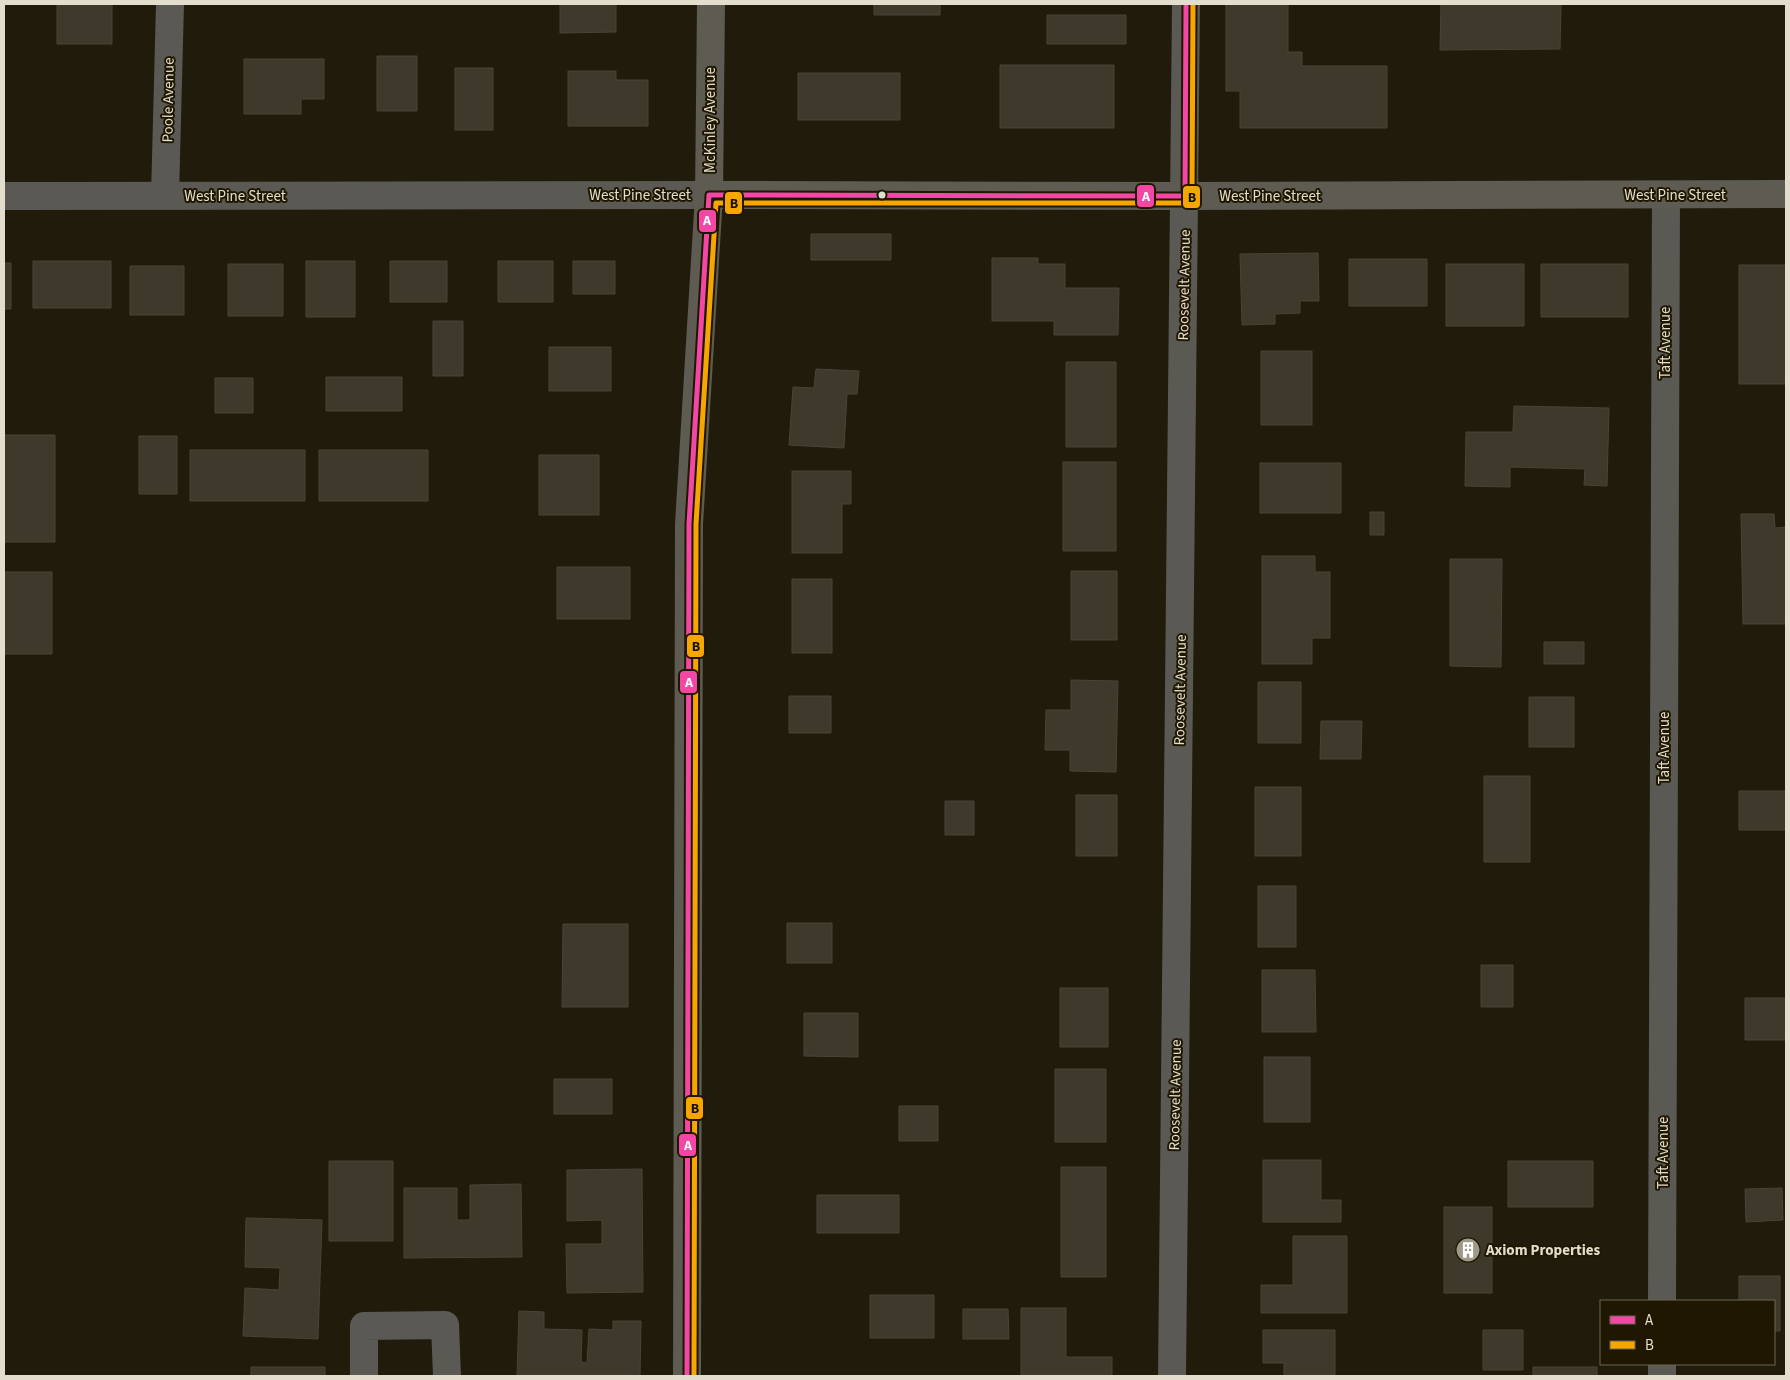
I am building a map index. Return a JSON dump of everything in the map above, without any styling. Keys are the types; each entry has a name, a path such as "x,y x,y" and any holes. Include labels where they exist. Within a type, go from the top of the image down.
{"street":[{"name":"Poole Avenue","path":"165,196 170,4"},
{"name":"McKinley Avenue","path":"687,1376 689,524 709,195 711,4"},
{"name":"Roosevelt Avenue","path":"1172,1376 1186,4"},
{"name":"West Pine Street","path":"4,196 1786,194"},
{"name":"Taft Avenue","path":"1662,1300 1666,195"},
{"path":"364,1376 364,1326 445,1325 447,1376"}],"building":[{"path":"57,4 112,4 112,44 57,44"},
{"path":"560,4 616,4 616,32 560,33"},
{"path":"874,4 940,4 940,15 874,15"},
{"path":"1226,4 1288,4 1288,52 1302,52 1302,66 1387,66 1387,128 1240,128 1240,91 1226,91"},
{"path":"1441,4 1561,4 1560,49 1440,50"},
{"path":"1047,15 1126,15 1126,44 1047,44"},
{"path":"377,56 417,56 417,111 377,111"},
{"path":"244,59 324,59 324,99 301,99 301,114 244,114"},
{"path":"1000,65 1114,65 1114,128 1000,128"},
{"path":"455,68 493,68 493,130 455,130"},
{"path":"568,71 616,71 616,80 648,80 648,126 568,126"},
{"path":"798,73 900,73 900,120 798,120"},
{"path":"811,234 891,234 891,260 811,260"},
{"path":"1318,253 1319,301 1300,301 1300,313 1275,314 1275,324 1242,325 1240,254"},
{"path":"992,258 1038,258 1038,264 1065,264 1065,288 1119,288 1118,335 1054,335 1054,321 992,321"},
{"path":"1349,259 1427,259 1427,306 1349,306"},
{"path":"33,261 111,261 111,308 33,308"},
{"path":"306,261 355,261 355,317 306,317"},
{"path":"390,261 447,261 447,302 390,302"},
{"path":"498,261 553,261 553,302 498,302"},
{"path":"573,261 615,261 615,294 573,294"},
{"path":"4,263 11,263 11,309 4,309"},
{"path":"228,264 283,264 283,316 228,316"},
{"path":"1446,264 1524,264 1524,326 1446,326"},
{"path":"1541,264 1628,264 1628,317 1541,317"},
{"path":"1739,265 1786,265 1786,384 1739,384"},
{"path":"130,266 184,266 184,315 130,315"},
{"path":"433,321 463,321 463,376 433,376"},
{"path":"549,347 611,347 611,391 549,391"},
{"path":"1261,351 1312,351 1312,425 1261,425"},
{"path":"1066,362 1116,362 1116,447 1066,447"},
{"path":"816,369 859,371 857,394 847,394 844,448 789,445 793,387 814,388"},
{"path":"326,377 402,377 402,411 326,411"},
{"path":"215,378 253,378 253,413 215,413"},
{"path":"1514,406 1609,408 1607,486 1584,485 1585,469 1510,467 1510,487 1465,486 1466,432 1513,432"},
{"path":"4,435 55,435 55,542 4,542"},
{"path":"139,436 177,436 177,494 139,494"},
{"path":"190,450 305,450 305,501 190,501"},
{"path":"319,450 428,450 428,501 319,501"},
{"path":"539,455 599,455 599,515 539,515"},
{"path":"1063,462 1116,462 1116,551 1063,551"},
{"path":"1260,463 1341,463 1341,513 1260,513"},
{"path":"792,471 851,471 851,504 842,504 842,553 792,553"},
{"path":"1370,512 1384,512 1384,535 1370,535"},
{"path":"1741,514 1774,514 1775,528 1786,527 1786,624 1743,624"},
{"path":"1262,556 1315,556 1315,572 1330,572 1330,638 1312,638 1312,664 1262,664"},
{"path":"1450,559 1502,559 1501,667 1450,666"},
{"path":"557,567 630,567 630,619 557,619"},
{"path":"1071,571 1117,571 1117,640 1071,640"},
{"path":"4,572 52,572 52,654 4,654"},
{"path":"792,579 832,579 832,653 792,653"},
{"path":"1544,642 1584,642 1584,664 1544,664"},
{"path":"1071,680 1118,681 1116,772 1070,771 1070,750 1045,750 1046,710 1071,710"},
{"path":"1258,682 1301,682 1301,743 1258,743"},
{"path":"789,696 831,696 831,733 789,733"},
{"path":"1529,697 1574,697 1574,747 1529,747"},
{"path":"1321,721 1362,721 1361,759 1320,759"},
{"path":"1484,776 1530,776 1530,862 1484,862"},
{"path":"1255,787 1301,787 1301,856 1255,856"},
{"path":"1739,791 1786,791 1786,830 1739,830"},
{"path":"1076,795 1117,795 1117,856 1076,856"},
{"path":"945,801 974,801 974,835 945,835"},
{"path":"1258,886 1296,886 1296,947 1258,947"},
{"path":"787,923 832,923 832,963 787,963"},
{"path":"563,924 628,924 628,1007 562,1007"},
{"path":"1481,965 1513,965 1513,1007 1481,1007"},
{"path":"1262,970 1315,970 1316,1032 1262,1032"},
{"path":"1060,988 1108,988 1108,1047 1060,1047"},
{"path":"1745,998 1786,998 1786,1040 1745,1040"},
{"path":"804,1013 858,1013 858,1057 804,1056"},
{"path":"1264,1057 1310,1057 1310,1122 1264,1122"},
{"path":"1055,1069 1106,1069 1106,1142 1055,1142"},
{"path":"554,1079 612,1079 612,1114 554,1114"},
{"path":"899,1106 938,1106 938,1141 899,1141"},
{"path":"1263,1160 1321,1160 1321,1200 1341,1200 1341,1222 1263,1222"},
{"path":"329,1161 393,1161 393,1241 329,1241"},
{"name":"Axiom Properties","path":"1508,1161 1593,1161 1593,1207 1508,1207"},
{"path":"1061,1167 1106,1167 1106,1277 1061,1277"},
{"path":"642,1169 643,1292 567,1293 566,1244 602,1244 602,1220 567,1221 567,1170"},
{"path":"521,1184 522,1257 404,1258 404,1188 457,1188 457,1220 470,1220 470,1185"},
{"path":"1782,1188 1783,1220 1746,1222 1745,1189"},
{"path":"817,1195 899,1195 899,1233 817,1233"},
{"name":"Axiom Properties","path":"1444,1207 1492,1207 1492,1293 1444,1293"},
{"path":"246,1218 322,1220 318,1339 243,1336 245,1288 279,1290 280,1268 245,1267"},
{"path":"1293,1236 1347,1236 1347,1313 1261,1313 1261,1285 1293,1285"},
{"path":"1739,1276 1780,1276 1780,1331 1775,1331 1775,1300 1739,1300"},
{"path":"870,1295 934,1295 934,1338 870,1338"},
{"path":"1021,1308 1066,1308 1066,1357 1112,1357 1112,1376 1021,1376"},
{"path":"963,1309 1008,1309 1009,1339 963,1339"},
{"path":"519,1311 544,1312 544,1329 582,1330 581,1362 587,1363 589,1329 613,1330 613,1321 641,1321 640,1376 517,1376"},
{"path":"1263,1330 1335,1330 1335,1376 1284,1376 1284,1363 1263,1363"},
{"path":"1483,1330 1523,1330 1523,1370 1483,1370"},
{"path":"251,1367 325,1367 325,1376 251,1376"},
{"path":"1533,1367 1597,1367 1597,1376 1533,1376"}],"transit line":[{"name":"A","path":"687,1376 689,524 709,195 1185,196 1186,4"},
{"name":"B","path":"694,1376 696,524 716,203 1188,203 1192,196 1193,4"}],"place":[{"name":"Axiom Properties","path":"1468,1250"}]}
